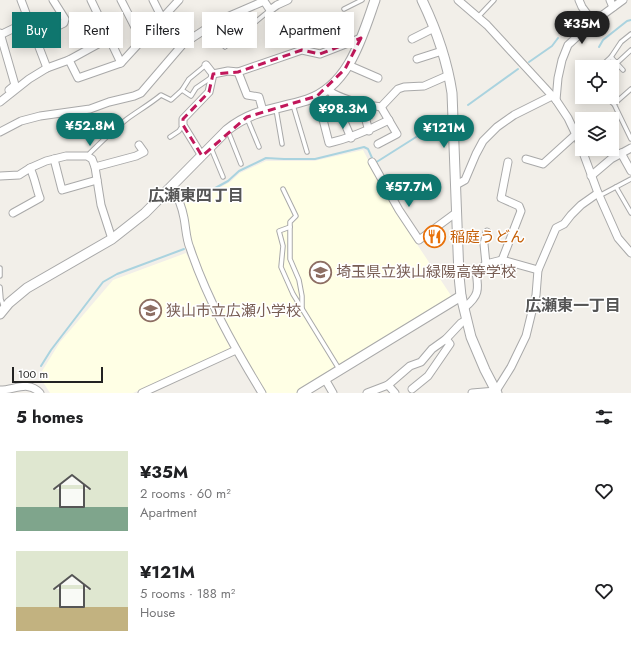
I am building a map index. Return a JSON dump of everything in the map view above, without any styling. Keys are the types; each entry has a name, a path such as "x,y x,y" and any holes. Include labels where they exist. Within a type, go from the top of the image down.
{"street":[{"path":"21,0 26,12"},
{"path":"53,0 61,12"},
{"path":"91,0 97,12"},
{"path":"121,0 131,20"},
{"path":"153,0 159,12"},
{"path":"168,12 179,0"},
{"path":"0,132 22,121 40,116 90,109 141,93 183,44 218,21 264,2 270,10 288,0"},
{"path":"2,312 18,294 112,239 145,213 227,130 247,117 293,104 329,91 348,65 361,38 375,0"},
{"path":"422,0 442,51 452,93 461,296 466,320 477,352 497,392"},
{"path":"458,0 487,25 554,98 568,118 575,133"},
{"path":"579,0 582,7 593,22"},
{"path":"610,0 613,7"},
{"path":"554,98 562,60 568,45 593,22 623,0"},
{"path":"61,13 65,19 64,23 61,24"},
{"path":"412,39 434,28"},
{"path":"0,98 15,85 0,34 12,29"},
{"path":"213,75 228,71 238,72 302,50 320,54 361,38"},
{"path":"40,48 47,68"},
{"path":"0,102 29,79 47,68 68,60 90,48"},
{"path":"114,48 121,63"},
{"path":"68,60 78,78 121,63 135,48"},
{"path":"417,59 442,51"},
{"path":"202,156 183,125 183,119 209,92 213,75 206,65"},
{"path":"348,65 378,78"},
{"path":"238,72 247,95 259,97 264,111"},
{"path":"381,107 398,89 404,86 424,86 449,76"},
{"path":"329,91 361,103 381,107 397,134 378,144"},
{"path":"329,91 351,138"},
{"path":"317,96 329,143 351,138 389,120"},
{"path":"456,185 465,180 483,141 496,127 514,115 554,98"},
{"path":"361,103 368,131"},
{"path":"526,159 543,164 575,136"},
{"path":"95,167 136,156 144,152 139,145"},
{"path":"591,176 611,160 631,148"},
{"path":"621,154 631,171"},
{"path":"0,176 19,175 30,168 66,156 88,156 92,159 95,167 102,205 112,239"},
{"path":"584,156 618,238 631,253"},
{"path":"54,159 62,190 97,180"},
{"path":"372,162 399,210 419,240 457,212"},
{"path":"502,260 521,211 519,206 501,198 508,162"},
{"path":"13,213 40,198 37,190 36,179 30,168"},
{"path":"172,187 178,198 184,217 189,247 212,301 236,350 262,393"},
{"path":"497,392 526,336 536,295 538,270 556,228 564,224 581,205 599,195"},
{"path":"486,264 484,244 487,232"},
{"path":"464,308 478,293 479,288 476,272 486,264 502,260 538,270"},
{"path":"302,393 461,296"},
{"path":"367,393 388,384 410,366 421,362 432,349 446,339 461,323 466,320"},
{"path":"412,389 428,376 450,344 446,339"},
{"path":"142,393 236,350"},
{"path":"325,379 333,393"},
{"path":"388,384 395,393"},
{"path":"0,390 29,386 35,388 40,393"},
{"path":"472,393 497,392"}],"lane":[{"path":"344,8 362,0"},
{"path":"478,17 494,0"},
{"path":"257,21 270,10"},
{"path":"608,60 621,42 631,34"},
{"path":"619,61 631,50"},
{"path":"611,57 614,60"},
{"path":"88,156 102,140 122,123 161,95 171,100 182,90 189,79 206,65"},
{"path":"619,65 623,70"},
{"path":"182,90 191,96 196,88 213,75"},
{"path":"619,100 631,89"},
{"path":"293,104 307,152"},
{"path":"614,104 631,139"},
{"path":"275,108 282,144"},
{"path":"247,117 259,147"},
{"path":"170,137 183,125"},
{"path":"227,130 241,164"},
{"path":"211,147 223,177"},
{"path":"599,195 631,179"},
{"path":"616,187 631,213"},
{"path":"283,189 296,216 290,222 290,259 299,280 302,296 302,310"},
{"path":"290,227 279,231 283,246 281,267 292,294 340,370"},
{"path":"0,268 0,276"},
{"path":"0,287 2,312"}],"highlighted area":[{"path":"361,38 345,69 317,96 247,117 202,156 183,125 183,119 209,92 213,74 238,72 302,50 320,54"}],"shaded area":[{"name":"埼玉県立狭山緑陽高等学校","path":"363,150 393,208 452,297 297,393 265,393 239,349 192,248 183,197 209,194 230,182 240,173 266,161 314,161"},
{"name":"狭山市立広瀬小学校","path":"186,253 231,350 133,393 50,393 39,376 60,342 113,280"}],"waterway":[{"path":"599,47 603,40 627,21 631,20"},
{"path":"529,62 552,46 558,38"},
{"path":"468,105 518,69"},
{"path":"375,163 443,120"},
{"path":"182,197 208,192 228,181 239,171 266,158 315,159 364,147 368,149 373,160"},
{"path":"41,366 51,350 103,282 117,274 184,249"}],"place":[{"name":"稲庭うどん","path":"435,237"},
{"name":"埼玉県立狭山緑陽高等学校","path":"320,272"},
{"name":"狭山市立広瀬小学校","path":"150,311"}],"district":[{"name":"広瀬東四丁目","path":"196,195"},
{"name":"広瀬東一丁目","path":"573,305"}]}
